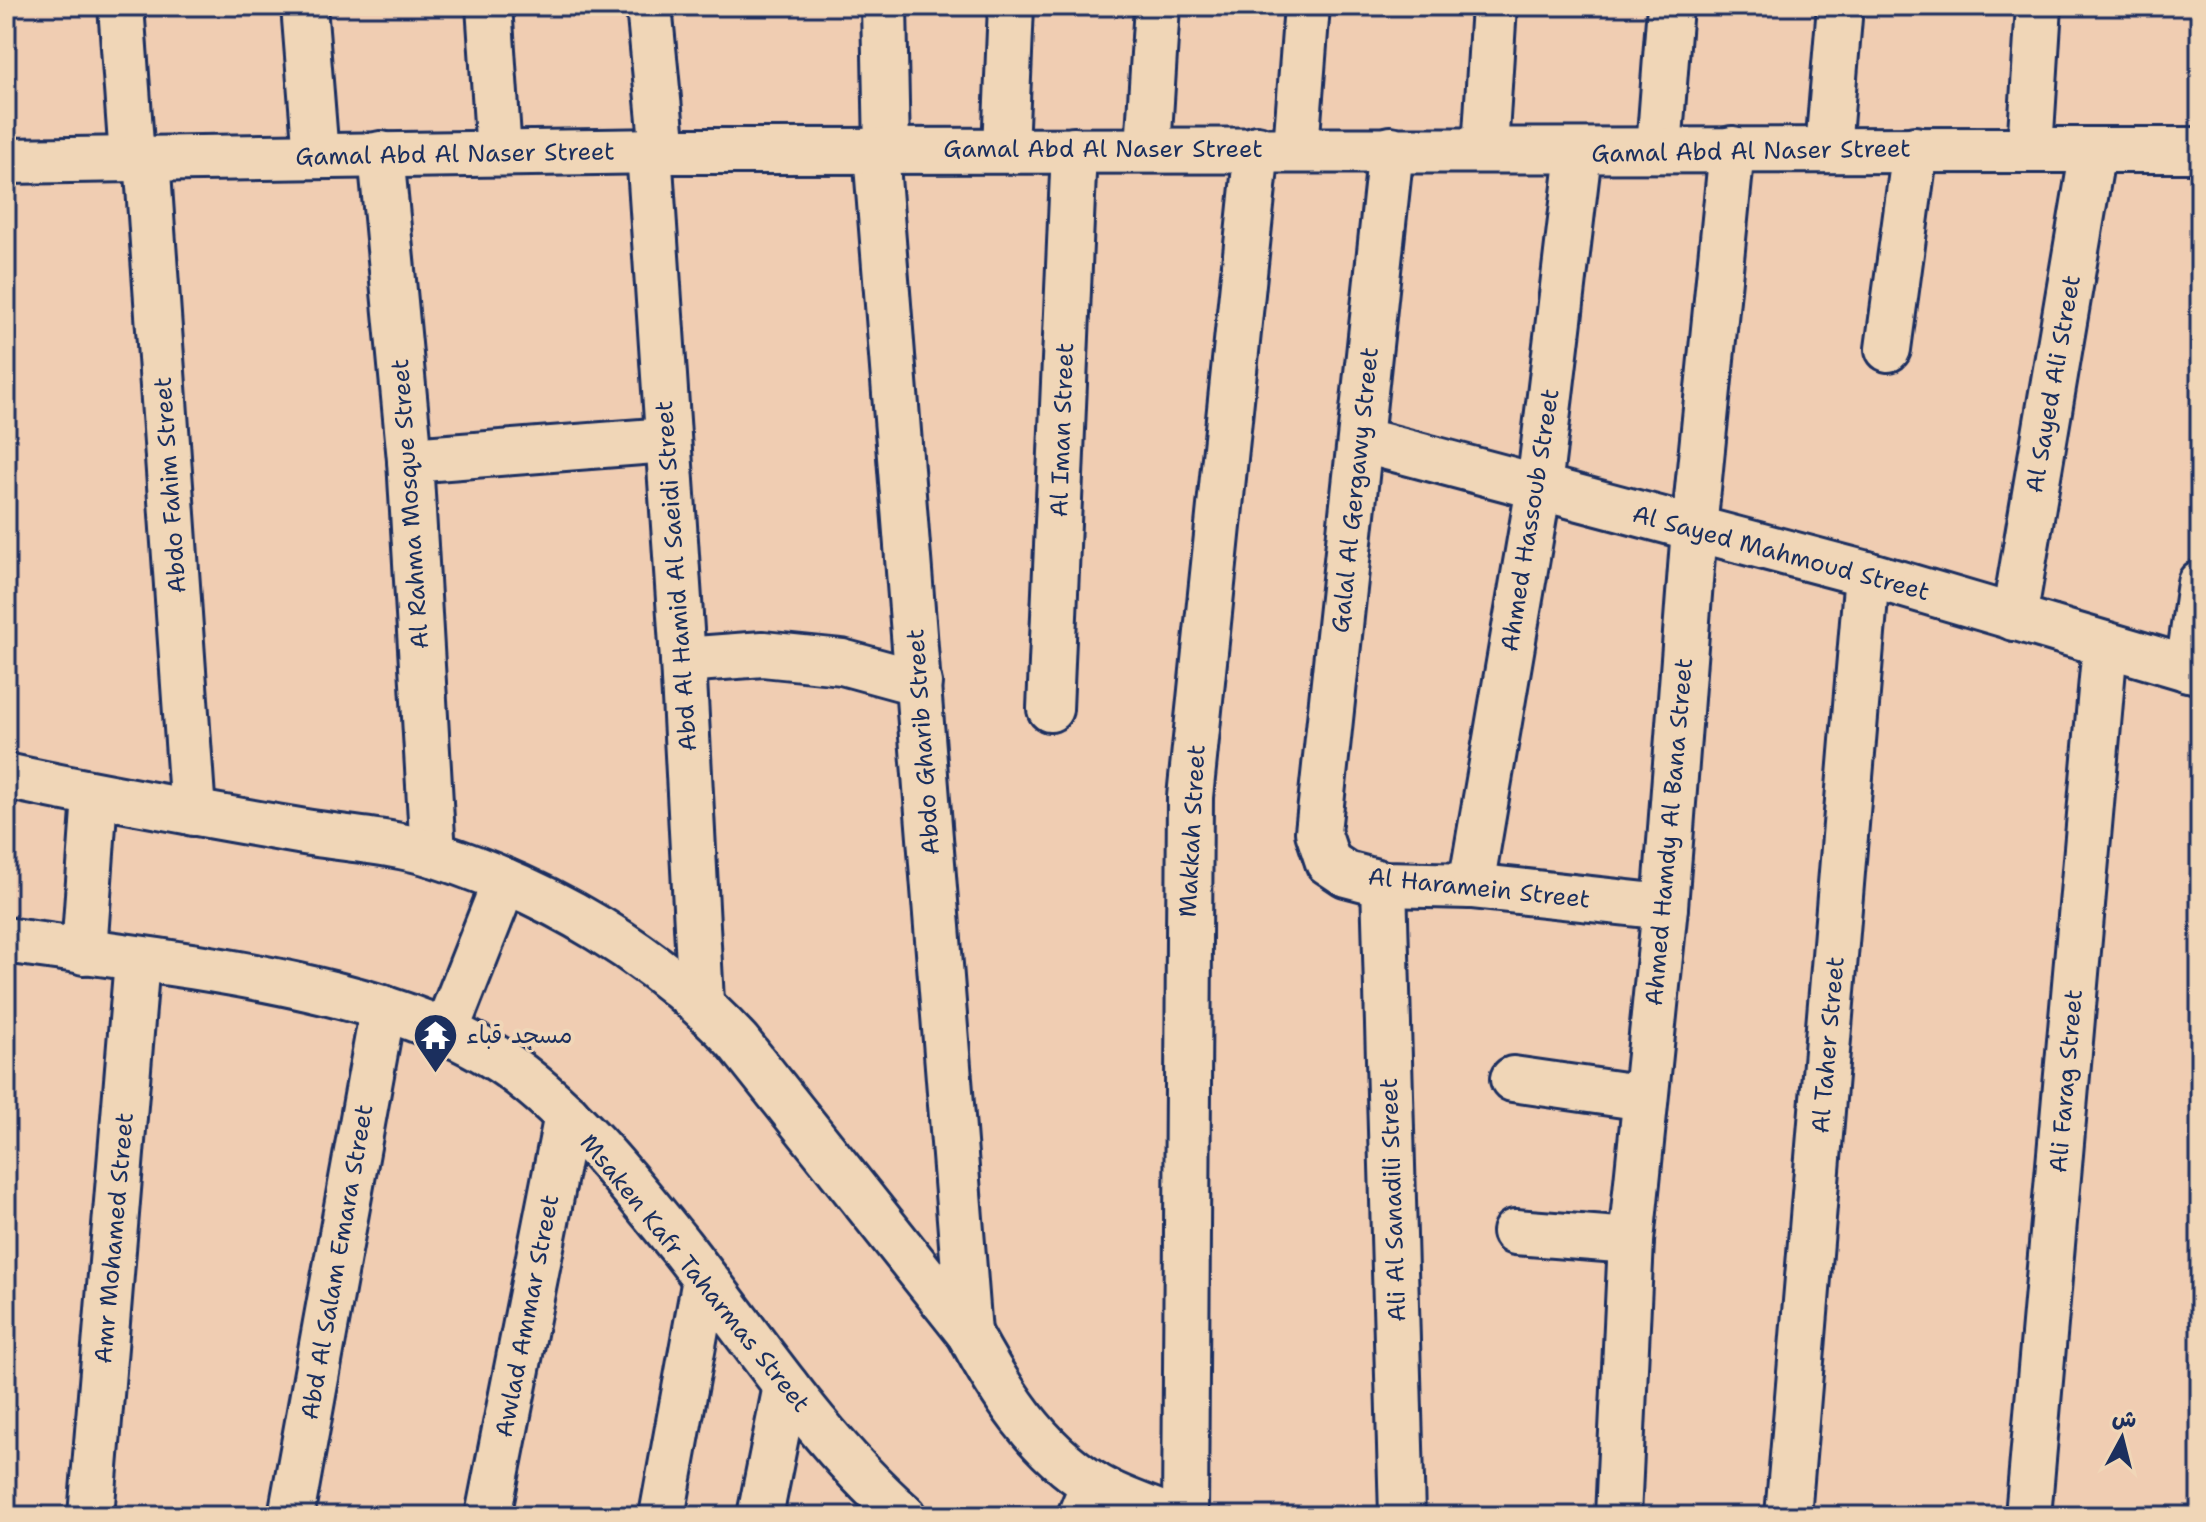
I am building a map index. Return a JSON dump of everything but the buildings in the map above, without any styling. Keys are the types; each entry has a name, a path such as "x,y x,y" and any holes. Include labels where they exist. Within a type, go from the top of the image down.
{"street":[{"name":"Abdo Fahim Street","path":"121,6 140,158 193,813"},
{"path":"304,6 316,156"},
{"path":"489,6 499,153"},
{"name":"Abd Al Hamid Al Saeidi Street","path":"649,6 667,440 683,660 701,1002"},
{"name":"Abdo Gharib Street","path":"884,6 882,151 969,1333"},
{"path":"1005,149 1011,6"},
{"path":"1148,149 1157,6"},
{"name":"Makkah Street","path":"1185,1516 1189,812 1276,148 1307,6"},
{"path":"1485,149 1494,6"},
{"path":"1659,149 1670,6"},
{"path":"1828,149 1840,6"},
{"path":"2030,149 2039,6"},
{"name":"Gamal Abd Al Naser Street","path":"6,161 381,154 1005,149 1485,149 1579,153 1659,149 2200,150"},
{"name":"Galal Al Gergawy Street","path":"1318,832 1391,149"},
{"name":"Ahmed Hamdy Al Bana Street","path":"1618,1516 1631,1241 1665,907 1694,529 1732,149"},
{"path":"1888,349 1915,149"},
{"name":"Al Iman Street","path":"1050,709 1074,150"},
{"name":"Al Sayed Ali Street","path":"2014,618 2093,150"},
{"name":"Ahmed Hassoub Street","path":"1471,886 1539,487 1579,153"},
{"name":"Al Rahma Mosque Street","path":"381,154 410,460 433,854"},
{"path":"410,460 667,440"},
{"name":"Al Sayed Mahmoud Street","path":"1361,440 1867,574 2194,671"},
{"name":"Al Taher Street","path":"1788,1516 1867,574"},
{"path":"2194,671 2200,583"},
{"name":"Ali Farag Street","path":"2028,1516 2105,645"},
{"path":"683,660 763,654 842,662 919,683"},
{"path":"6,776 95,796 433,854 505,881 574,914 640,955 701,1002 738,1042 969,1333 997,1386 1087,1500 1166,1516"},
{"path":"84,952 95,796"},
{"name":"Al Haramein Street","path":"1318,832 1328,862 1346,874 1384,884 1471,886 1665,907"},
{"path":"445,1033 505,881"},
{"name":"Ali Al Sanadili Street","path":"1384,884 1402,1516"},
{"name":"Msaken Kafr Taharmas Street","path":"6,940 260,980 383,1008 445,1033 509,1067 567,1115 619,1171 832,1443 904,1516"},
{"name":"Amr Mohamed Street","path":"91,1516 137,960"},
{"name":"Abd Al Salam Emara Street","path":"291,1516 383,1008"},
{"path":"1513,1079 1645,1098"},
{"name":"Awlad Ammar Street","path":"488,1516 567,1115"},
{"path":"1515,1232 1631,1241"},
{"path":"662,1516 705,1279"},
{"path":"760,1516 786,1386"}],"place":[{"name":"مسجد قباء","path":"435,1074"}]}
